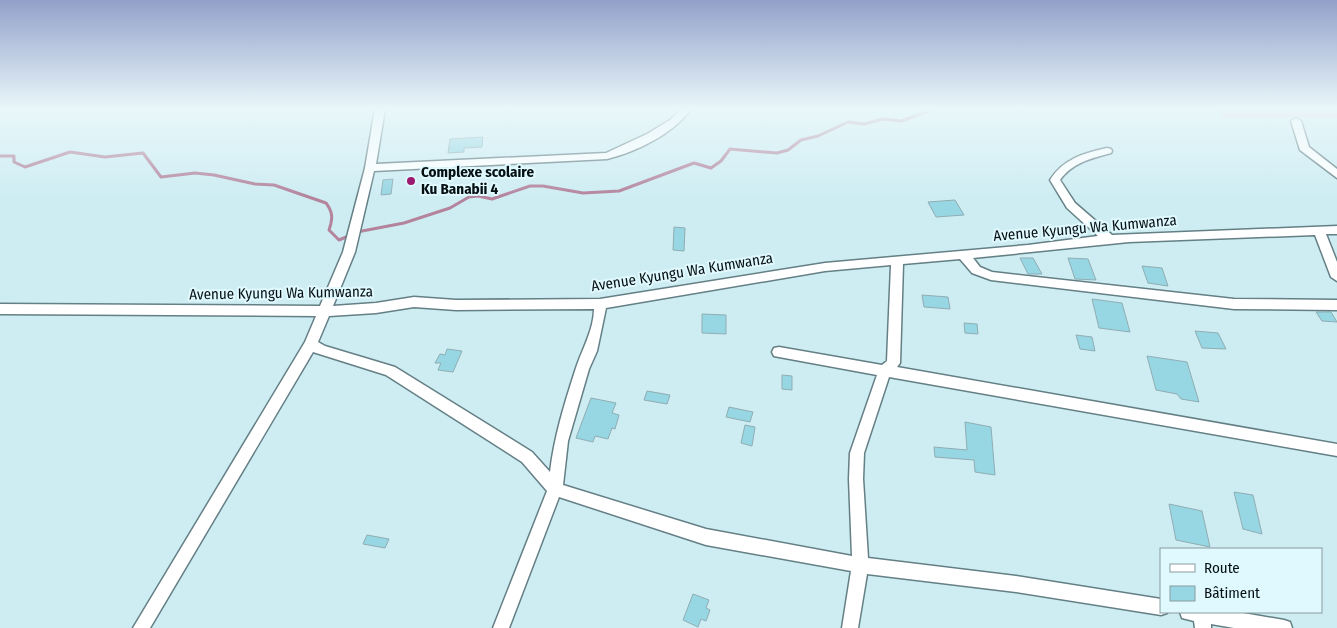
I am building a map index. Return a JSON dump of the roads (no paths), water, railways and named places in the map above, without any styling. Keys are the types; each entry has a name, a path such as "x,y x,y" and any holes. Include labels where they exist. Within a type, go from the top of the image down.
{"street":[{"path":"141,628 311,344 349,252 358,222 375,138"},
{"path":"370,168 607,156 620,153 647,138"},
{"path":"1301,138 1304,148 1337,175"},
{"path":"1107,151 1073,162 1059,173 1055,180 1066,200 1080,215 1109,239"},
{"name":"Avenue Kyungu Wa Kumwanza","path":"0,309 325,311 376,308 414,302 456,305 600,304 788,272 1109,239 1337,230"},
{"path":"1319,231 1337,277"},
{"path":"963,255 976,270 991,276 1234,304 1337,305"},
{"path":"850,628 860,565 856,480 857,453 885,370 893,363 897,261"},
{"path":"500,628 555,488 561,441 582,369 590,351 600,313 600,304"},
{"path":"311,344 321,350 390,371 527,457 555,488 706,537 860,565 1016,584 1160,608"},
{"path":"779,352 1337,450"},
{"path":"1197,618 1284,628"}],"waterway":[{"path":"357,232 404,223 450,208 469,197 478,196 492,199 530,186 543,186 583,193 619,191 694,163 711,168 721,161 730,149 777,153 788,150 801,140 808,138"},
{"path":"0,156 14,156 14,162 25,167 70,152 105,157 143,153 161,177 195,173 214,175 255,184 274,185 326,203 332,216 329,230 339,240 351,235"}],"place":[{"name":"Complexe scolaire Ku Banabii 4","path":"411,181"}]}
